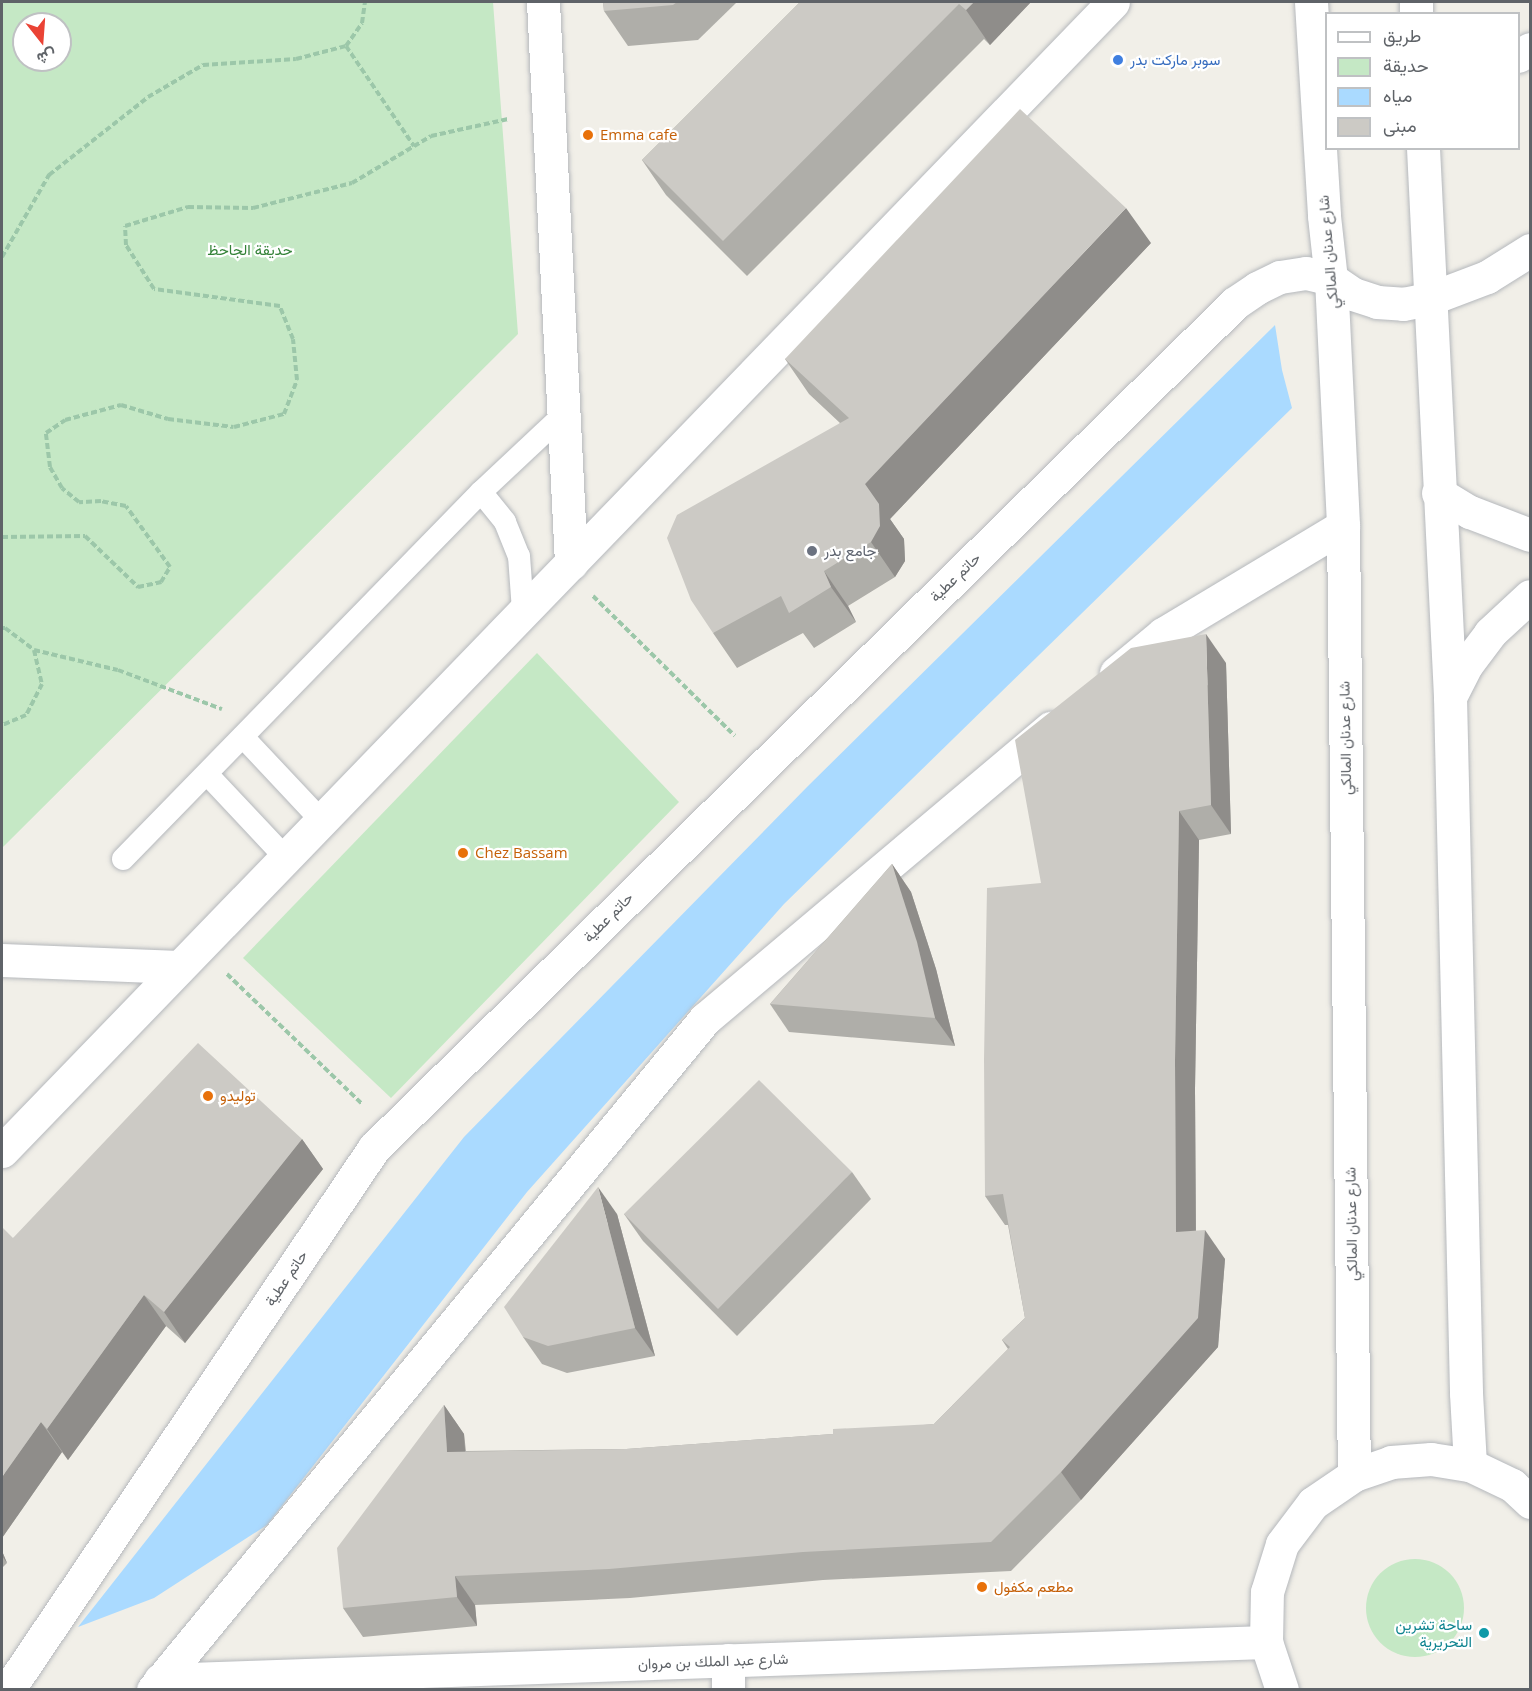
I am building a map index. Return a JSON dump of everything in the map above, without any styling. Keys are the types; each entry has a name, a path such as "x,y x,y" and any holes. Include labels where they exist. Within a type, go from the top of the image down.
{"street":[{"path":"543,2 564,414 568,565"},
{"path":"2,1151 1113,2"},
{"name":"شارع عدنان المالكي","path":"1311,2 1324,216 1331,279 1343,526 1354,1475"},
{"path":"1423,150 1438,493 1450,697 1466,1393 1470,1465"},
{"path":"1331,279 1353,294 1377,302 1403,304 1429,299 1487,277 1530,250"},
{"name":"حاتم عطية","path":"8,1689 374,1148 1235,303 1257,288 1281,277 1306,273 1331,279"},
{"path":"1438,493 1478,516 1530,535"},
{"path":"156,1685 705,1019 1163,634 1343,526"},
{"path":"1450,697 1467,664 1490,633 1530,596"},
{"path":"2,960 189,957"},
{"path":"1282,1689 1266,1642 1266,1592 1282,1544 1312,1503 1354,1475 1391,1462 1431,1459 1470,1465 1512,1485 1530,1502"},
{"name":"شارع عبد الملك بن مروان","path":"156,1685 728,1675 1266,1642"}],"lane":[{"path":"123,859 481,492 564,414"},
{"path":"481,492 505,522 519,556 522,611"},
{"path":"251,730 321,820"},
{"path":"207,774 285,857"}],"path":[{"path":"2,257 49,175 148,97 203,65 296,60 346,45 362,23 364,2"},
{"path":"346,45 414,146"},
{"path":"2,537 86,536 138,587 161,582 170,567 126,506 101,501 78,502 62,488 50,467 46,433 65,420 121,405 168,419 234,428 284,414 297,380 293,339 280,306 154,289 126,245 125,226 188,207 253,208 352,183 431,136 549,112"},
{"path":"568,565 764,764"},
{"path":"2,628 34,650 118,670 251,730"},
{"path":"2,725 26,715 42,684 34,650"},
{"path":"189,957 391,1132"}],"green space":[{"name":"حديقة الجاحظ","path":"2,2 493,2 518,334 2,848"},
{"path":"537,653 679,802 391,1098 243,958"},
{"path":"1415,1559 1434,1563 1450,1573 1460,1589 1464,1608 1460,1627 1450,1643 1434,1653 1415,1657 1396,1653 1380,1643 1370,1627 1366,1608 1370,1589 1380,1573 1396,1563"}],"water":[{"path":"1275,325 1282,370 1292,408 784,904 527,1192 267,1525 154,1598 78,1627 464,1137 807,787"}],"building":[{"path":"603,2 677,2 673,5 604,11"},
{"path":"800,2 974,2 966,10 959,4 723,241 642,160"},
{"path":"1020,109 1126,208 865,484 879,504 880,526 871,542 824,571 831,587 789,613 781,596 713,633 691,600 667,538 677,515 849,418 785,359"},
{"path":"1206,634 1211,805 1179,811 1175,1061 1176,1232 1205,1230 1198,1318 1061,1472 991,1542 803,1552 609,1569 455,1576 457,1597 343,1608 337,1548 444,1405 447,1452 626,1449 833,1434 833,1429 934,1424 1010,1347 1002,1340 1025,1318 1003,1194 985,1196 984,1059 987,888 1041,883 1015,740 1131,648"},
{"path":"892,864 917,942 935,1018 770,1004"},
{"path":"198,1043 302,1139 164,1312 144,1295 47,1429 41,1422 2,1477 2,1227 13,1238"},
{"path":"759,1080 852,1172 718,1309 624,1214"},
{"path":"598,1187 635,1328 548,1346 523,1337 504,1307"}],"place":[{"name":"سوبر ماركت بدر","path":"1118,60"},
{"name":"Emma cafe","path":"588,135"},
{"name":"جامع بدر","path":"812,551"},
{"name":"Chez Bassam","path":"463,853"},
{"name":"توليدو","path":"208,1096"},
{"name":"مطعم مكفول","path":"982,1587"},
{"name":"ساحة تشرين التحريرية","path":"1484,1633"}]}
